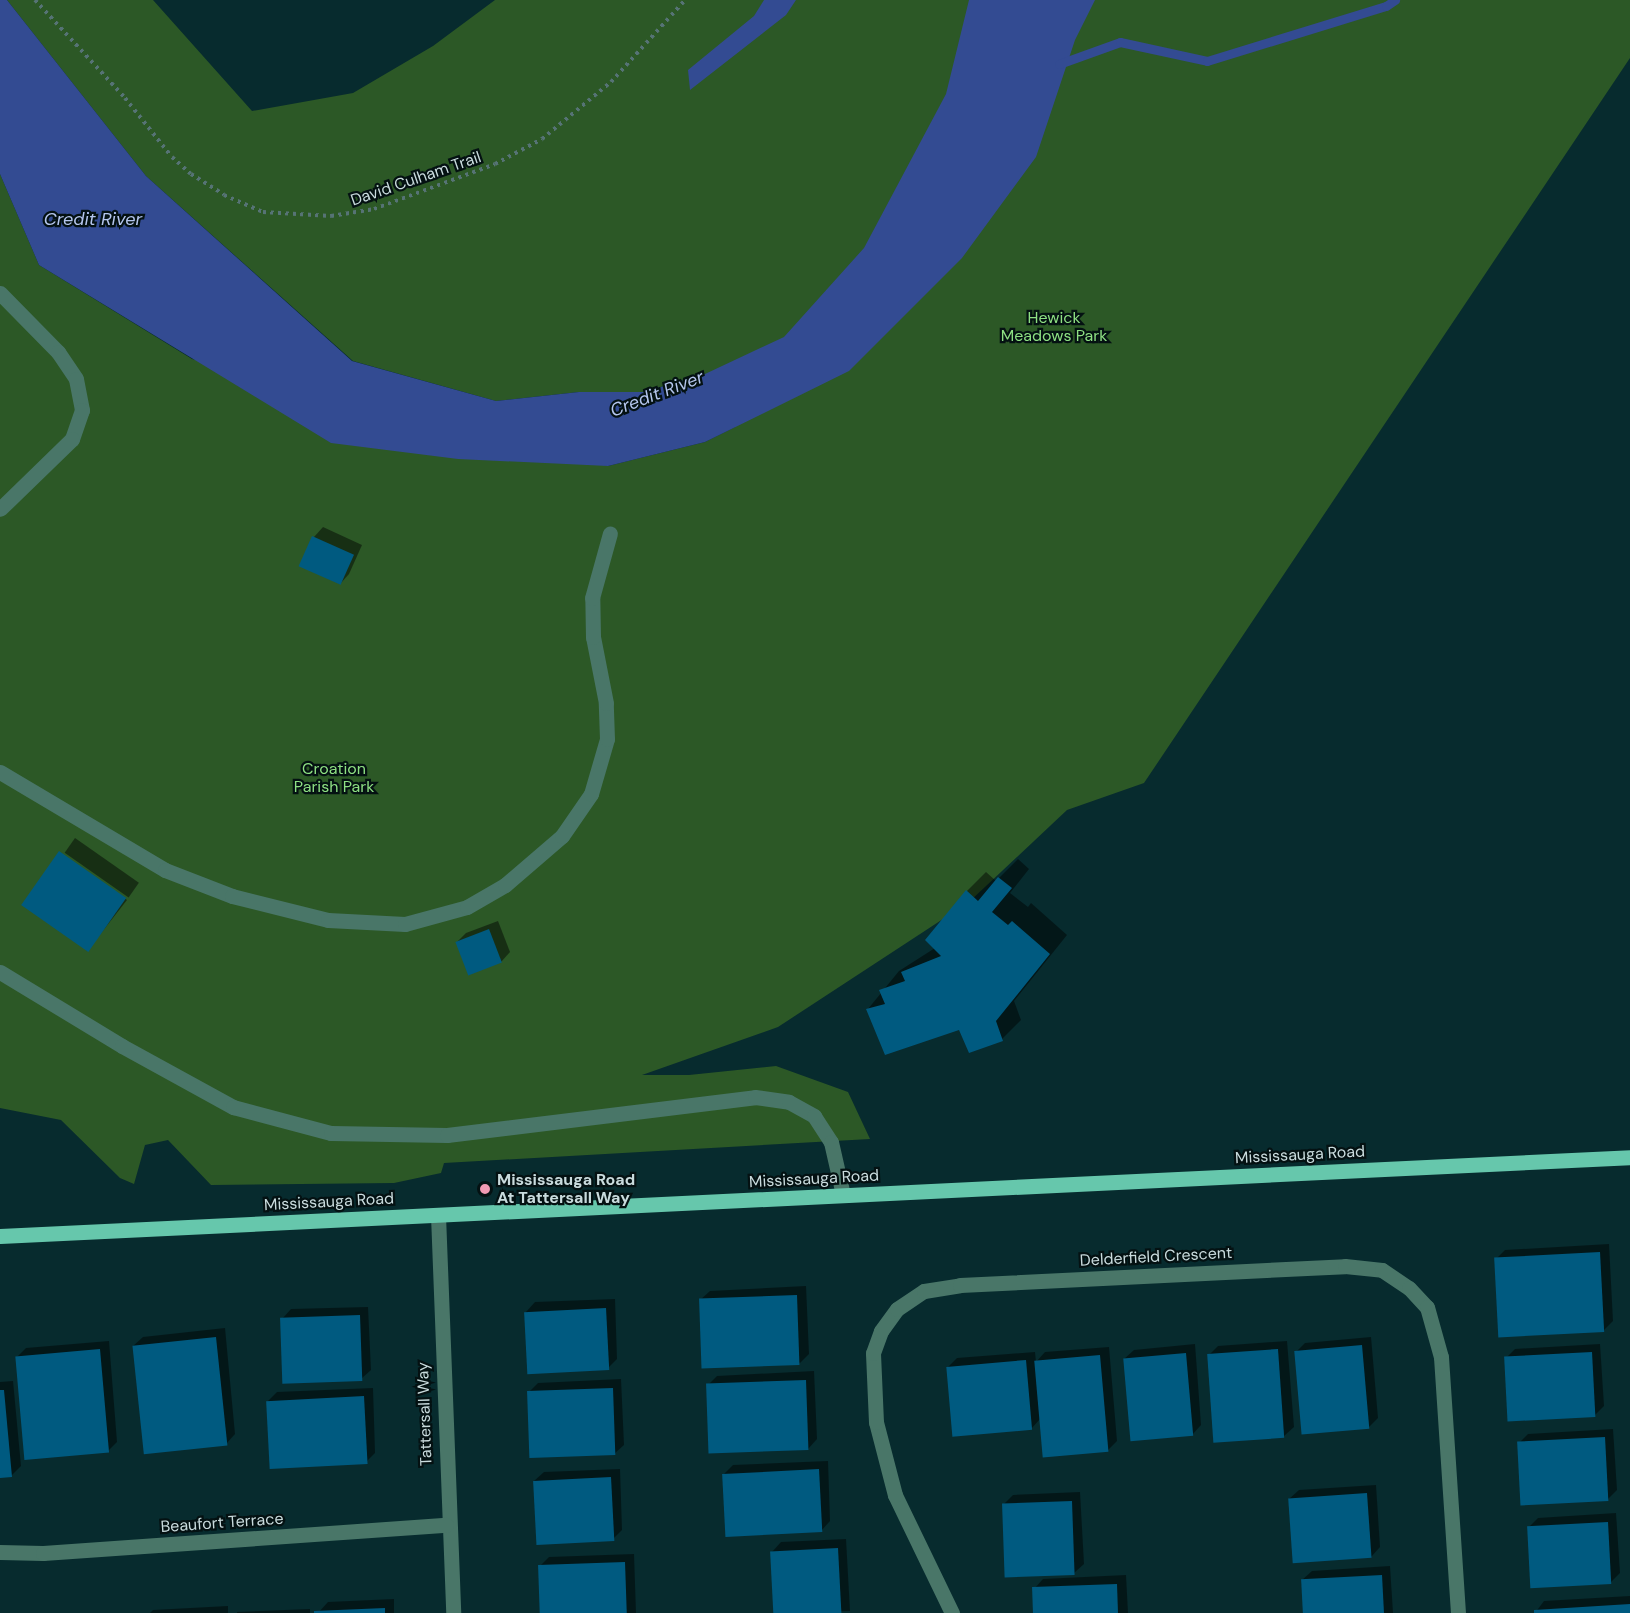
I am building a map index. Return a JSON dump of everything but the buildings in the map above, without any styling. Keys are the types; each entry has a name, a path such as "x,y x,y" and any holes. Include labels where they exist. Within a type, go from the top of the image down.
{"main road":[{"name":"Mississauga Road","path":"0,1236 1630,1157"}],"street":[{"path":"0,293 58,352 76,379 82,410 72,439 0,509"},
{"path":"0,772 165,870 232,896 328,920 405,924 467,907 505,885 562,836 591,794 607,739 606,703 593,637 592,598 610,533"},
{"path":"0,972 122,1046 233,1107 331,1133 447,1135 755,1097 789,1102 814,1116 831,1142 843,1195"},
{"name":"Tattersall Way","path":"438,1215 446,1525 453,1613"},
{"name":"Delderfield Crescent","path":"952,1613 896,1495 876,1422 873,1353 880,1331 897,1309 924,1291 960,1285 1344,1266 1382,1270 1409,1288 1427,1307 1441,1357 1458,1613"},
{"name":"Beaufort Terrace","path":"0,1552 43,1553 446,1525"}],"path":[{"name":"David Culham Trail","path":"35,0 125,98 172,157 191,174 224,195 263,212 331,216 362,212 396,201 495,164 542,139 611,82 685,0"}],"green space":[{"path":"7,0 153,0 252,111 353,93 433,46 495,0 1630,0 1630,58 1144,783 1067,810 969,902 778,1027 642,1075 689,1075 776,1066 848,1092 870,1139 444,1163 441,1173 394,1183 211,1185 168,1140 145,1145 134,1184 120,1178 61,1120 0,1108 0,174 39,265 192,359 608,466 705,442 735,427 705,374 644,392 579,392 496,401 353,361 146,176"}],"water":[{"name":"Credit River","path":"0,0 7,0 146,176 352,361 496,401 579,392 644,392 705,374 784,337 864,248 946,94 969,0 1095,0 1075,40 1036,157 962,258 849,371 705,442 608,466 458,459 331,443 39,265 0,174"},
{"path":"764,0 796,0 786,15 690,90 688,70 754,16"}],"waterway":[{"path":"1059,64 1120,42 1207,61 1386,6 1395,0"}],"place":[{"name":"Mississauga Road At Tattersall Way","path":"485,1189"}],"park label":[{"name":"Hewick Meadows Park","path":"1054,327"},
{"name":"Croation Parish Park","path":"334,778"}]}
